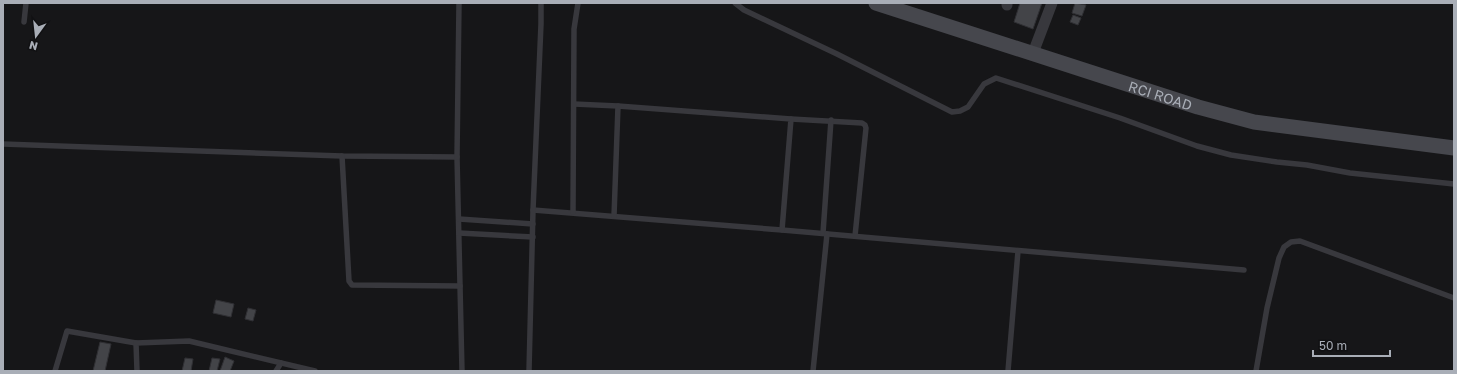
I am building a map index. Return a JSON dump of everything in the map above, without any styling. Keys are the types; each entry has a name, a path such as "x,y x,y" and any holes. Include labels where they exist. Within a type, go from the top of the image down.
{"street":[{"name":"RCI ROAD","path":"876,3 1198,107 1254,122 1454,148"},
{"path":"1033,53 1052,3"}],"lane":[{"path":"24,22 26,3"},
{"path":"459,3 457,157 462,371"},
{"path":"529,371 534,224 533,210 541,3"},
{"path":"573,212 574,29 578,3"},
{"path":"735,3 744,10 837,54 952,112 960,111 968,107 984,84 996,78 1120,118 1197,146 1231,155 1266,161 1307,165 1350,173 1454,184"},
{"path":"574,104 862,123 866,128 855,236"},
{"path":"614,216 618,106"},
{"path":"782,230 791,119"},
{"path":"813,371 825,234 830,120"},
{"path":"3,144 342,156 457,157"},
{"path":"342,156 349,281 352,285 460,286"},
{"path":"533,210 573,212 1244,270"},
{"path":"459,219 534,224"},
{"path":"459,233 533,237"},
{"path":"1256,371 1267,308 1279,258 1284,247 1291,242 1300,241 1454,298"},
{"path":"1008,371 1018,251"},
{"path":"55,371 67,331 136,343 189,341 315,371"},
{"path":"136,343 137,371"},
{"path":"276,371 281,363"}],"building":[{"path":"1020,3 1042,3 1033,29 1014,22"},
{"path":"1075,3 1086,5 1082,16 1072,13"},
{"path":"1073,15 1081,18 1078,25 1070,22"},
{"path":"216,300 234,304 231,317 213,313"},
{"path":"248,308 256,310 253,321 245,319"},
{"path":"100,342 111,344 105,371 93,371"},
{"path":"225,357 234,361 230,371 220,371"},
{"path":"185,358 193,359 191,371 182,371"},
{"path":"212,358 220,359 217,371 209,371"}]}
